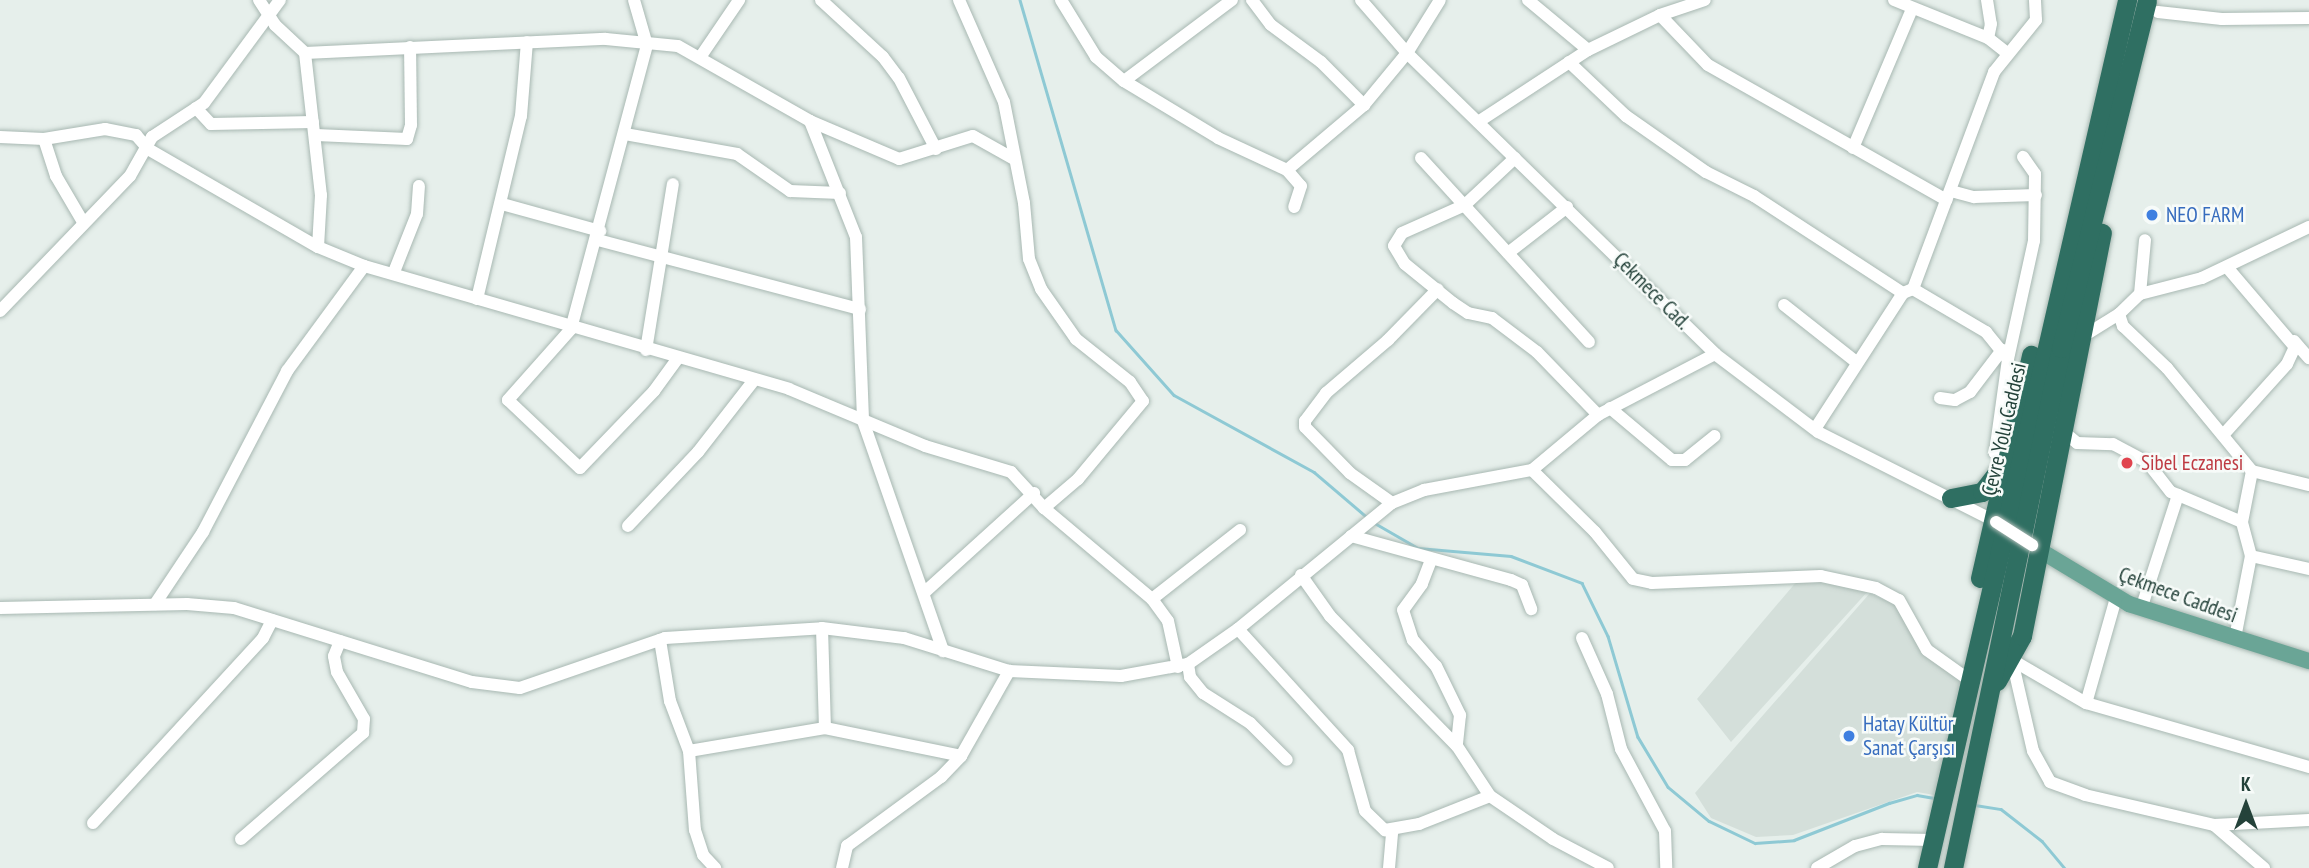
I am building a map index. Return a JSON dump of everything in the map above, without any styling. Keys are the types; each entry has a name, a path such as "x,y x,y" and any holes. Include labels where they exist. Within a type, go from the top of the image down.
{"highway":[{"name":"Çevre Yolu Caddesi","path":"1927,868 2127,0"},
{"name":"Çevre Yolu Caddesi","path":"1953,868 2061,348 2121,114 2152,6"},
{"path":"1990,690 2012,660 2022,636 2036,548 2064,432 2121,114"},
{"path":"1968,684 1970,632 2006,456 2049,288 2096,137"},
{"path":"1951,498 1982,492 2006,456"}],"main road":[{"name":"Çekmece Caddesi","path":"2036,548 2116,598 2309,661"}],"street":[{"path":"0,311 130,176 148,149 152,137 196,108 264,4 279,0"},
{"path":"634,0 647,45 599,235 571,330 508,400 580,468 654,391 677,359"},
{"path":"701,56 739,0"},
{"path":"821,0 883,57 899,78 936,149"},
{"path":"959,0 1004,103 1029,259 1041,289 1076,340 1129,382 1143,401 1078,479 1044,508"},
{"path":"1061,0 1096,57 1124,81 1218,138 1287,170 1301,186 1294,207"},
{"path":"1124,81 1232,0"},
{"path":"1252,0 1271,25 1321,62 1364,105"},
{"name":"Çekmece Cad.","path":"1361,0 1407,53 1715,354 1815,429 1994,521 2036,548"},
{"path":"1287,170 1364,105 1407,53 1440,0"},
{"path":"1528,0 1588,50"},
{"path":"1478,122 1588,50 1660,15 1705,0"},
{"path":"1894,0 1988,38 2006,52"},
{"path":"1987,0 1991,24 1988,38"},
{"path":"1815,429 1855,361 1908,291 1949,196 1994,72 2006,52 2036,20 2035,0"},
{"path":"264,4 275,25 305,53 321,195 318,247"},
{"path":"2152,6 2233,19 2309,18"},
{"path":"1853,148 1912,9"},
{"path":"1660,15 1678,38 1708,65 1853,148 1949,196 2036,195"},
{"path":"305,53 606,39 678,46 701,56 810,121 898,159 973,136 1014,159"},
{"path":"477,299 521,116 527,41"},
{"path":"196,108 211,124 315,129 407,139 411,125 410,47"},
{"path":"1569,62 1594,89 1663,143 1908,291 1986,332 2005,354"},
{"path":"810,121 856,237 863,421 926,591 943,651"},
{"path":"1,138 44,139 105,129 136,135 148,149 318,247 364,266 394,272 571,330 789,389 863,421 1011,472 1034,493 1044,508 1152,599 1168,621 1183,665 1203,693 1250,723 1287,760"},
{"path":"625,134 737,154 790,191 840,193"},
{"path":"44,139 56,176 83,222"},
{"path":"2006,456 1995,453 2005,354 2024,299 2036,195 2035,174 2023,157"},
{"path":"1421,158 1589,342"},
{"path":"1515,158 1465,205 1394,241 1405,264 1468,313 1492,318 1537,352 1604,412 1672,460 1685,460 1715,436"},
{"path":"646,350 673,184"},
{"path":"394,272 417,214 419,186"},
{"path":"502,204 660,255 860,309"},
{"path":"1508,253 1567,207"},
{"path":"2082,337 2119,314 2140,293 2227,267 2309,226"},
{"path":"2140,293 2145,240"},
{"path":"155,604 203,532 286,371 364,266"},
{"path":"2227,267 2309,358"},
{"path":"1392,503 1350,473 1305,427 1305,421 1325,393 1388,340 1438,289"},
{"path":"1784,304 1855,361"},
{"path":"2119,314 2123,326 2224,434 2252,471 2309,485"},
{"path":"2224,434 2287,364 2294,341"},
{"path":"0,608 155,604 234,608 472,682 520,688 660,640 736,631 822,628 904,638 1009,671 1121,676 1183,665 1238,629 1392,503 1424,490 1532,470 1604,412 1715,354"},
{"path":"1940,398 1955,400 1970,392 2005,354"},
{"path":"628,526 698,452 754,380"},
{"path":"2064,432 2077,443 2113,444 2148,463 2171,492 2242,522"},
{"path":"1532,470 1577,512 1633,579 1652,583 1821,576 1876,588 1899,600 1927,650 1968,684"},
{"path":"2235,638 2251,556 2242,522 2252,471"},
{"path":"926,591 1034,493"},
{"path":"2142,606 2178,495"},
{"path":"1152,599 1240,530"},
{"path":"1351,536 1522,585 1531,609"},
{"path":"2251,556 2309,569"},
{"path":"1431,560 1422,584 1403,610 1413,640 1436,666 1460,715 1457,747"},
{"path":"1301,575 1330,616 1457,747 1490,796 1553,839 1608,868"},
{"path":"2086,703 2116,598"},
{"path":"93,823 263,638 272,620"},
{"path":"822,628 825,728"},
{"path":"1238,629 1348,750 1365,811 1392,831"},
{"path":"1581,638 1607,694 1621,749 1665,831 1666,868"},
{"path":"660,640 670,701 689,751 695,830 703,855 715,868"},
{"path":"242,839 363,733 364,719 337,672 334,656 340,641"},
{"path":"2012,660 2086,703 2309,767"},
{"path":"2012,660 2033,751 2050,782 2085,795 2214,825 2309,820"},
{"path":"842,868 847,845 941,777 961,756 1009,671"},
{"path":"689,751 825,728 961,756"},
{"path":"1392,831 1490,796"},
{"path":"2214,825 2262,867"},
{"path":"1817,868 1855,846 1936,830"},
{"path":"1389,868 1392,831"}],"shaded area":[{"path":"1803,574 1869,590 1731,742 1697,699"},
{"name":"Hatay Kültür Sanat Çarşısı","path":"1870,593 1897,606 1924,653 1965,680 1940,796 1917,792 1793,835 1756,837 1711,818 1695,793"}],"waterway":[{"path":"1020,0 1116,330 1174,395 1314,472 1368,518"},
{"path":"1373,522 1418,548 1511,556 1582,583 1608,636 1638,737 1668,787 1709,821 1755,843 1794,840 1889,803 1917,795 1934,798"},
{"path":"1975,805 2001,809 2042,841 2065,868"}],"place":[{"name":"NEO FARM","path":"2152,215"},
{"name":"Sibel Eczanesi","path":"2127,463"},
{"name":"Hatay Kültür Sanat Çarşısı","path":"1849,736"}]}
